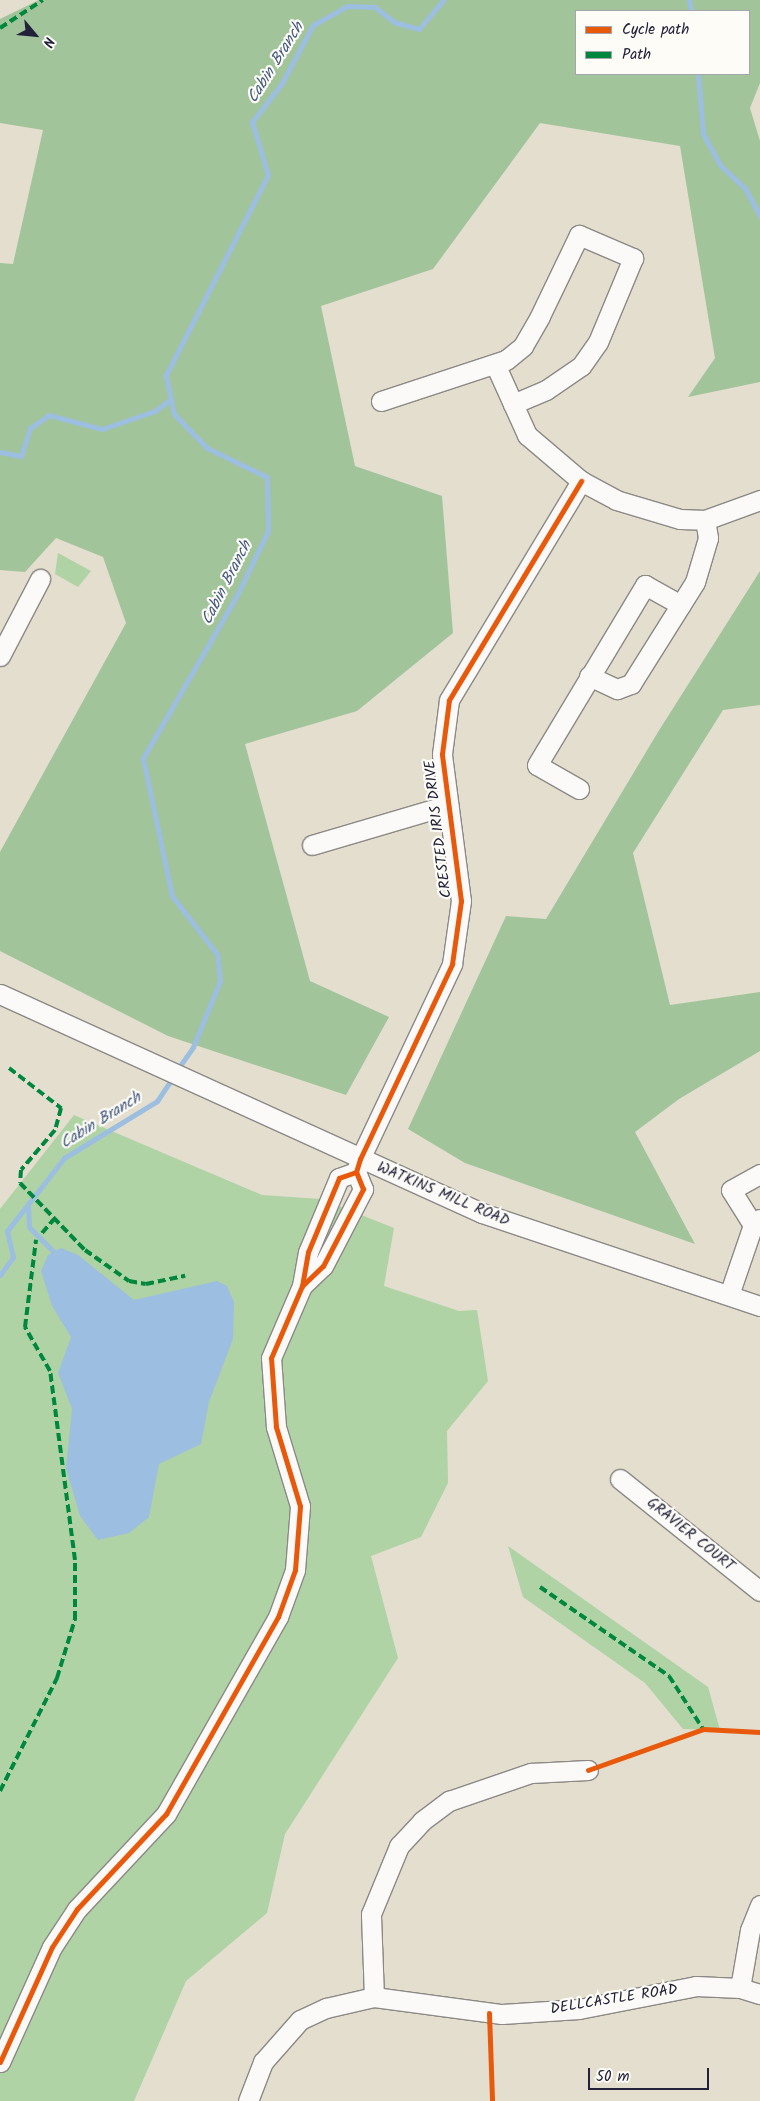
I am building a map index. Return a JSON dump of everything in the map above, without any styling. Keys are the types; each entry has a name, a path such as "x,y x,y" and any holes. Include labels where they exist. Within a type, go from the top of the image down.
{"street":[{"path":"381,401 495,364 523,346 579,235 633,258 598,342 581,366 546,390 513,404"},
{"path":"495,364 527,435 581,482 616,500 680,518 705,520 760,500"},
{"name":"CRESTED IRIS DRIVE","path":"358,1166 452,964 461,901 442,754 449,700 581,482"},
{"path":"589,676 624,689 681,605 704,558 705,520"},
{"path":"0,656 40,578"},
{"path":"579,789 537,765 645,585 681,605"},
{"path":"312,845 448,804"},
{"name":"WATKINS MILL ROAD","path":"0,994 212,1092 358,1166 518,1226 760,1306"},
{"path":"1,2059 52,1947 77,1910 166,1814 278,1617 295,1570 300,1506 276,1427 271,1358 302,1286 308,1252 339,1178 358,1166 363,1189 323,1266 302,1286"},
{"path":"729,1295 757,1222 731,1190 760,1174"},
{"name":"GRAVIER COURT","path":"620,1479 760,1591"},
{"path":"374,1997 371,1914 399,1846 422,1821 449,1801 531,1773 588,1770"},
{"path":"740,1988 750,1930 760,1904"},
{"name":"DELLCASTLE ROAD","path":"248,2101 263,2062 300,2020 326,2008 374,1997 502,2014 579,2009 696,1986 740,1988 760,1994"}],"green space":[{"path":"39,0 760,0 760,83 750,108 760,141 760,382 688,397 715,358 680,146 540,123 433,269 321,306 355,466 442,496 453,633 357,711 245,744 310,981 389,1017 346,1095 168,1036 0,951 0,852 126,623 103,557 56,538 25,572 0,570 0,263 13,264 43,130 0,123 0,19"},
{"path":"58,553 91,571 78,587 55,574"},
{"path":"760,571 760,705 723,710 633,853 670,1005 760,992 760,1051 679,1099 635,1132 695,1244 465,1163 408,1129 506,916 546,919 658,732"},
{"path":"74,1115 262,1195 321,1199 394,1228 384,1286 459,1311 477,1310 488,1381 447,1431 448,1483 421,1537 371,1556 398,1658 285,1834 267,1913 186,1981 134,2101 0,2101 0,1209"},
{"path":"508,1546 708,1687 720,1730 683,1729 645,1683 523,1597"}],"water":[{"path":"61,1248 78,1255 134,1300 217,1281 227,1286 234,1302 233,1339 209,1402 201,1444 159,1464 149,1517 129,1533 98,1540 80,1516 66,1468 72,1409 58,1373 71,1337 52,1306 41,1271 48,1255"}],"waterway":[{"name":"Cabin Branch","path":"177,1070 193,1047 220,981 217,954 172,896 143,758 237,595 268,531 267,477 207,448 174,414 166,375 268,175 252,122 282,83 313,25 347,6 375,7 394,22 419,29 443,0"},
{"path":"689,0 691,10"},
{"path":"698,75 703,134 721,166 745,188 760,216"},
{"path":"0,452 21,456 30,428 49,415 102,429 155,411 171,399"},
{"name":"Cabin Branch","path":"0,1275 13,1257 7,1231 64,1158 157,1101 173,1077"},
{"path":"28,1207 29,1227 53,1251"}],"marked path":[{"path":"0,28 43,0"},
{"path":"9,1068 61,1108 55,1130 21,1170 20,1183 85,1250 129,1281 146,1284 185,1276"},
{"path":"42,1233 54,1219"},
{"path":"0,1791 57,1678 75,1619 75,1560 50,1371 25,1327 36,1240"},
{"path":"540,1587 669,1676 703,1729"}],"cycle path":[{"path":"356,1172 339,1178 308,1252 302,1286 323,1266 363,1189 356,1172 360,1159 452,964 461,901 442,754 449,700 581,481"},
{"path":"0,2062 52,1947 77,1909 166,1814 278,1617 295,1570 300,1506 276,1427 271,1358 302,1286"},
{"path":"588,1770 703,1729 760,1732"},
{"path":"489,2013 492,2101"}]}
